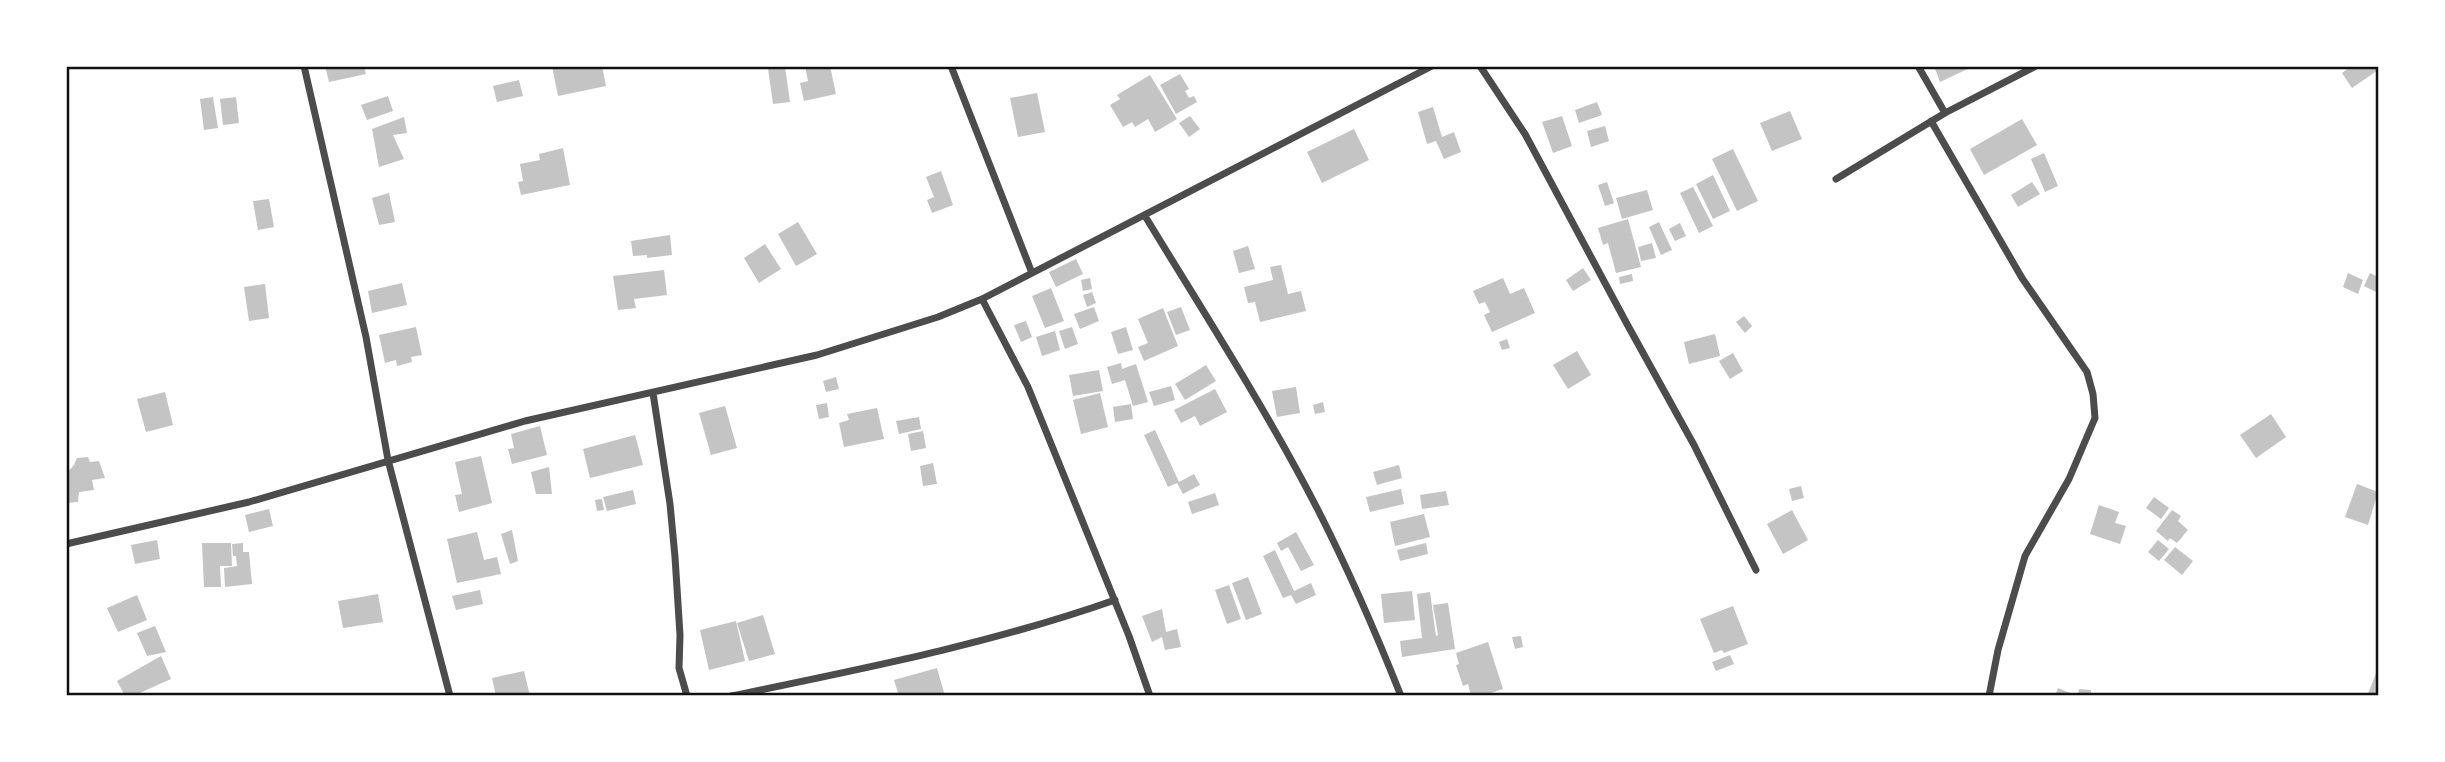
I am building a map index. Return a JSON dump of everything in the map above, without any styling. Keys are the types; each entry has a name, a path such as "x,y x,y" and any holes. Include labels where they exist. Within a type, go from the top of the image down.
{"street":[{"path":"304,66 366,337 388,460 450,695"},
{"path":"951,66 1032,273"},
{"path":"66,544 249,502 525,421 817,355 939,317 982,299 1432,66"},
{"path":"1480,66 1525,134 1626,324 1695,444 1756,569"},
{"path":"1919,66 1945,113"},
{"path":"1836,179 1945,113 2036,66"},
{"path":"1931,121 2022,278 2087,372 2093,394 2095,418 2069,479 2025,556 1998,650 1989,695"},
{"path":"1145,216 1261,406 1318,510 1368,613 1401,695"},
{"path":"982,299 1028,387 1115,600 1150,695"},
{"path":"653,393 675,557 680,635 679,668 687,695"},
{"path":"731,695 945,651 1040,625 1115,600"}],"building":[{"path":"325,66 364,66 366,74 329,82"},
{"path":"552,66 602,66 606,86 558,96"},
{"path":"805,66 830,66 836,94 804,101 800,83 808,81"},
{"path":"1934,66 1974,66 1940,82"},
{"path":"2351,66 2378,66 2378,70 2352,88 2342,73"},
{"path":"785,67 790,102 773,104 768,69"},
{"path":"1180,74 1189,89 1185,91 1189,98 1194,96 1197,102 1176,114 1160,85"},
{"path":"1150,75 1177,119 1155,132 1148,119 1135,127 1132,122 1123,127 1110,105 1120,99 1117,95"},
{"path":"519,80 523,96 497,102 493,86"},
{"path":"1037,93 1045,132 1018,137 1010,98"},
{"path":"388,96 393,111 367,120 361,105"},
{"path":"213,97 218,128 204,130 200,99"},
{"path":"236,97 239,123 223,125 220,99"},
{"path":"1597,102 1602,115 1579,123 1575,110"},
{"path":"1433,107 1442,137 1454,132 1461,152 1444,159 1436,141 1427,144 1418,112"},
{"path":"1790,111 1802,139 1772,151 1760,123"},
{"path":"1190,116 1200,129 1189,137 1179,123"},
{"path":"1562,116 1572,146 1553,153 1542,122"},
{"path":"404,117 407,133 393,135 404,159 379,167 372,129"},
{"path":"2022,119 2037,145 1984,175 1970,149"},
{"path":"1605,126 1609,141 1591,147 1587,131"},
{"path":"1354,129 1369,160 1322,183 1307,152"},
{"path":"563,148 570,185 521,195 518,182 523,181 520,164 540,160 539,154"},
{"path":"1733,149 1758,201 1737,211 1712,159"},
{"path":"2044,153 2058,186 2045,192 2031,159"},
{"path":"941,171 953,205 932,213 927,200 934,197 926,177"},
{"path":"1713,175 1730,211 1713,219 1696,184"},
{"path":"1607,182 1614,203 1605,206 1598,185"},
{"path":"2032,182 2040,194 2018,207 2011,195"},
{"path":"1693,187 1713,226 1699,233 1680,193"},
{"path":"1647,190 1653,210 1622,219 1616,198"},
{"path":"389,193 395,222 379,225 372,198"},
{"path":"269,199 274,227 258,230 253,201"},
{"path":"1628,219 1641,267 1616,273 1608,243 1603,245 1598,228"},
{"path":"798,222 817,254 796,266 778,234"},
{"path":"1659,222 1672,250 1661,255 1649,227"},
{"path":"1680,223 1686,236 1675,241 1669,229"},
{"path":"670,235 672,255 647,258 647,255 633,256 631,241"},
{"path":"1652,243 1656,258 1641,261 1638,247"},
{"path":"765,244 781,269 759,283 744,258"},
{"path":"1248,246 1255,269 1239,273 1233,251"},
{"path":"1076,259 1083,274 1056,287 1049,272"},
{"path":"1281,265 1288,294 1301,291 1306,311 1260,322 1255,302 1248,303 1244,287 1273,280 1270,267"},
{"path":"1583,268 1591,280 1573,291 1566,280"},
{"path":"664,270 667,295 634,299 636,308 618,310 613,276"},
{"path":"2348,273 2363,280 2358,294 2343,287"},
{"path":"2370,273 2378,277 2378,293 2364,286"},
{"path":"1632,274 1633,281 1620,284 1619,277"},
{"path":"1090,278 1092,289 1083,291 1081,280"},
{"path":"1503,278 1510,294 1524,288 1535,313 1492,332 1484,315 1490,312 1485,302 1479,304 1473,291"},
{"path":"402,283 407,305 372,313 368,291"},
{"path":"265,284 269,318 249,321 244,287"},
{"path":"1051,288 1064,321 1045,328 1032,296"},
{"path":"1092,292 1096,303 1087,307 1083,295"},
{"path":"1094,307 1099,321 1080,329 1074,314"},
{"path":"1181,307 1190,330 1176,335 1167,312"},
{"path":"1163,308 1178,346 1144,361 1138,347 1148,343 1138,319"},
{"path":"1744,316 1752,326 1745,333 1736,322"},
{"path":"1026,321 1032,337 1021,342 1014,325"},
{"path":"416,327 422,355 411,357 412,362 397,366 396,360 385,363 379,335"},
{"path":"1072,327 1078,344 1065,349 1059,331"},
{"path":"1126,327 1133,350 1118,354 1111,332"},
{"path":"1055,331 1060,350 1042,356 1036,337"},
{"path":"1715,334 1720,356 1689,364 1684,342"},
{"path":"1507,339 1510,348 1502,350 1499,342"},
{"path":"1577,351 1591,375 1568,389 1553,365"},
{"path":"1733,353 1743,371 1730,379 1719,361"},
{"path":"1121,363 1122,369 1136,364 1148,402 1133,406 1125,380 1112,384 1107,367"},
{"path":"1206,365 1216,381 1185,400 1175,384"},
{"path":"1099,370 1103,391 1073,396 1069,375"},
{"path":"836,377 839,389 826,392 823,381"},
{"path":"1171,386 1175,400 1154,406 1149,392"},
{"path":"1296,387 1300,413 1277,417 1272,391"},
{"path":"1215,389 1227,412 1200,426 1195,416 1181,423 1174,410"},
{"path":"165,392 173,425 146,432 137,399"},
{"path":"1100,393 1108,427 1081,434 1073,400"},
{"path":"1323,402 1325,412 1315,414 1313,405"},
{"path":"827,403 829,417 819,419 816,405"},
{"path":"1131,404 1133,419 1115,422 1113,407"},
{"path":"725,406 737,448 711,455 699,413"},
{"path":"877,408 884,439 844,447 839,423 849,420 847,414"},
{"path":"2271,414 2286,437 2256,458 2240,435"},
{"path":"919,417 921,429 899,434 896,421"},
{"path":"540,426 547,455 512,464 508,449 514,448 511,434"},
{"path":"1155,430 1179,482 1194,474 1200,485 1183,494 1177,483 1168,487 1144,435"},
{"path":"923,431 926,448 911,451 908,434"},
{"path":"635,435 643,465 590,478 583,449"},
{"path":"481,456 492,503 459,512 455,495 462,494 455,462"},
{"path":"88,457 90,462 99,461 105,478 92,480 94,490 79,492 78,502 67,503 66,474 77,458"},
{"path":"933,463 937,484 923,486 920,466"},
{"path":"1399,465 1402,478 1377,485 1373,472"},
{"path":"549,467 552,494 536,494 531,472"},
{"path":"2357,484 2378,492 2368,525 2345,517"},
{"path":"1801,486 1804,498 1792,501 1789,489"},
{"path":"1401,489 1404,504 1370,512 1366,497"},
{"path":"633,490 636,504 607,511 603,497"},
{"path":"1446,491 1449,505 1422,509 1420,495"},
{"path":"1215,493 1219,505 1192,514 1188,502"},
{"path":"2154,497 2169,508 2161,519 2146,508"},
{"path":"602,499 604,510 597,511 595,500"},
{"path":"2099,505 2119,512 2115,523 2126,526 2120,544 2090,534"},
{"path":"269,509 273,526 249,532 245,515"},
{"path":"1792,510 1808,540 1783,554 1767,524"},
{"path":"2172,510 2181,516 2178,521 2188,530 2177,543 2170,538 2168,541 2156,531"},
{"path":"1424,514 1430,537 1395,546 1390,522"},
{"path":"512,530 518,561 510,564 501,534"},
{"path":"477,532 484,560 497,557 501,574 457,583 447,539"},
{"path":"1296,532 1314,565 1301,571 1288,547 1281,551 1277,543"},
{"path":"157,540 160,559 135,564 131,545"},
{"path":"2158,540 2169,549 2159,561 2148,552"},
{"path":"202,543 231,543 232,566 220,566 221,587 204,587"},
{"path":"243,543 243,552 249,552 252,584 225,587 224,568 237,566 232,544"},
{"path":"1426,543 1428,554 1400,561 1397,550"},
{"path":"2175,547 2193,561 2182,575 2164,560"},
{"path":"1275,550 1294,591 1311,583 1316,595 1296,604 1291,595 1283,598 1263,556"},
{"path":"1248,577 1262,614 1246,620 1232,583"},
{"path":"1229,585 1241,619 1227,624 1215,590"},
{"path":"480,590 483,604 456,610 452,596"},
{"path":"1412,591 1415,620 1384,623 1381,594"},
{"path":"1430,592 1436,636 1433,605 1448,603 1455,649 1402,657 1400,641 1422,638 1417,594"},
{"path":"378,594 383,622 343,628 338,601"},
{"path":"137,595 147,620 118,632 107,608"},
{"path":"1733,606 1748,644 1724,653 1722,650 1714,653 1700,619"},
{"path":"1162,609 1166,632 1177,629 1181,647 1165,650 1162,637 1152,642 1142,616"},
{"path":"763,615 775,654 749,661 737,623"},
{"path":"736,621 745,661 709,670 700,630"},
{"path":"155,626 166,652 147,656 137,633"},
{"path":"1521,636 1523,647 1515,649 1512,637"},
{"path":"1488,642 1503,689 1482,696 1471,696 1468,684 1463,686 1456,665 1459,664 1456,653"},
{"path":"1730,655 1734,664 1716,671 1712,662"},
{"path":"161,656 171,679 133,696 125,696 117,681"},
{"path":"937,668 945,696 899,696 894,680"},
{"path":"2378,668 2378,696 2367,696"},
{"path":"524,671 530,696 496,696 492,678"},
{"path":"2058,688 2075,695 2075,696 2055,696"},
{"path":"2079,689 2091,690 2091,696 2078,696"}]}
